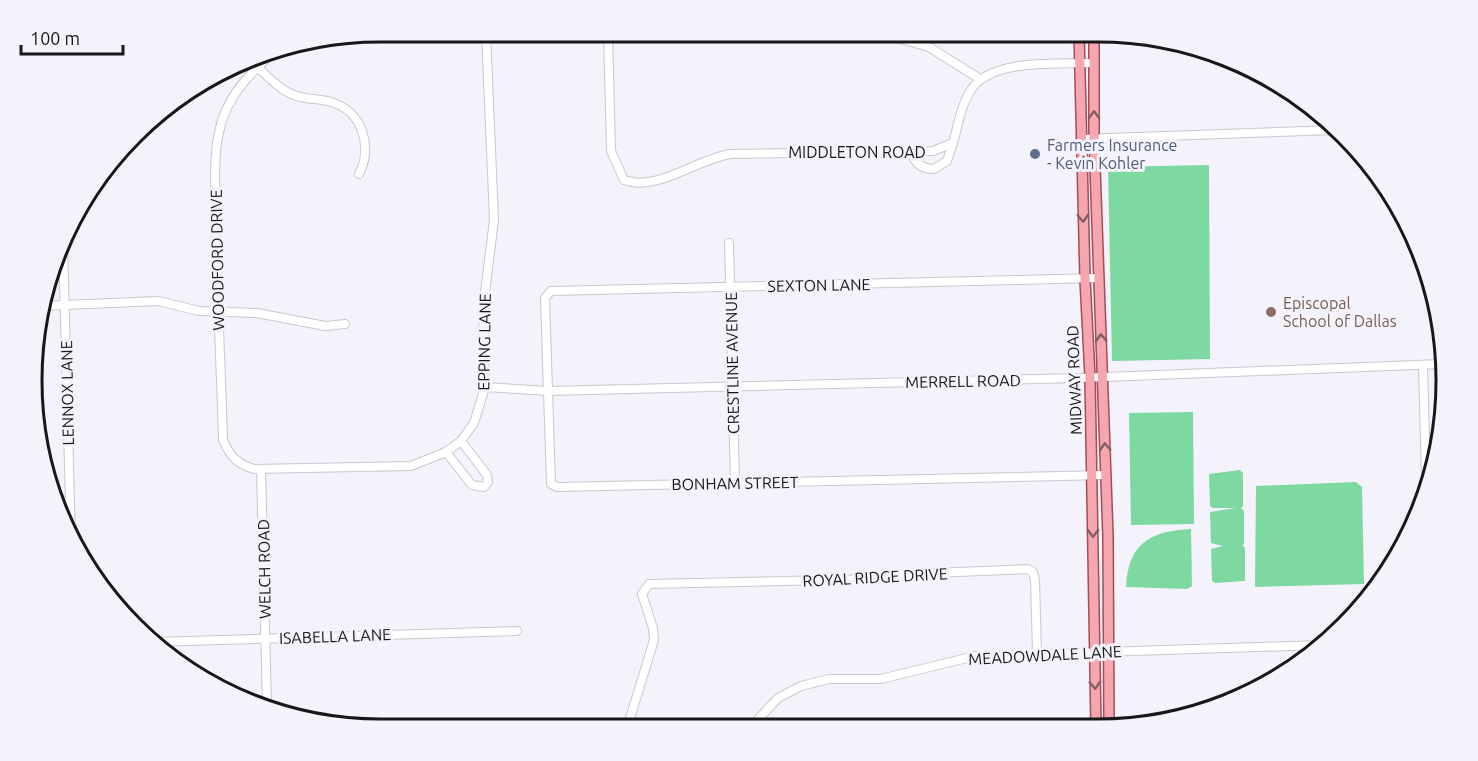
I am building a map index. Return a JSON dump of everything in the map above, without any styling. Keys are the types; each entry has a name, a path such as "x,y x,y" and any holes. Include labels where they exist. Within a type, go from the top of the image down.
{"main road":[{"name":"MIDWAY ROAD","path":"1079,42 1082,193 1093,475 1096,719"},
{"name":"MIDWAY ROAD","path":"1094,42 1094,138 1106,475 1109,719"},
{"path":"1082,193 1096,192"}],"street":[{"name":"EPPING LANE","path":"261,470 411,466 446,452 460,441 474,423 485,387 483,309 494,220 486,42"},
{"name":"MIDDLETON ROAD","path":"608,42 611,151 624,180 646,184 657,182 703,160 730,154 933,151 953,143"},
{"path":"911,42 944,54 980,79"},
{"path":"911,151 912,158 920,166 934,169 947,161 965,102 980,79 1012,67 1094,63"},
{"path":"257,66 294,95 333,102 355,117 366,145 365,162 359,174"},
{"name":"WOODFORD DRIVE","path":"250,68 224,115 218,138 216,173 218,312 224,440 228,451 241,465 261,470"},
{"path":"1081,139 1326,130"},
{"name":"CRESTLINE AVENUE","path":"729,243 735,483"},
{"name":"LENNOX LANE","path":"64,263 70,515"},
{"name":"SEXTON LANE","path":"545,298 551,291 1098,278"},
{"name":"BONHAM STREET","path":"545,298 550,484 557,487 1106,475"},
{"path":"51,306 158,301 199,311 257,313 325,326 345,324"},
{"name":"MERRELL ROAD","path":"485,387 548,391 1090,377 1435,364"},
{"path":"1423,365 1426,461"},
{"path":"446,452 472,485 484,487 488,482 487,475 460,441"},
{"name":"WELCH ROAD","path":"261,470 267,699"},
{"path":"65,502 70,502"},
{"name":"ROYAL RIDGE DRIVE","path":"630,719 654,640 653,628 642,594 649,584 876,579 909,574 1028,569 1033,572 1035,580 1037,653"},
{"name":"ISABELLA LANE","path":"165,642 517,631"},
{"name":"MEADOWDALE LANE","path":"758,719 778,698 816,681 881,679 975,656 1308,645"}],"green space":[{"path":"1209,165 1210,359 1112,361 1108,167"},
{"path":"1193,412 1194,524 1131,525 1129,413"},
{"path":"1240,470 1243,473 1243,506 1241,508 1244,511 1244,544 1242,545 1245,548 1245,581 1215,583 1212,581 1211,549 1223,546 1211,543 1210,512 1236,508 1210,506 1209,474"},
{"path":"1356,482 1362,487 1364,584 1255,587 1256,486"},
{"path":"1191,529 1192,586 1187,589 1126,587 1131,560 1136,550 1153,537 1163,533"}],"place":[{"name":"Farmers Insurance - Kevin Kohler","path":"1035,154"},
{"name":"Episcopal School of Dallas","path":"1271,312"}]}
